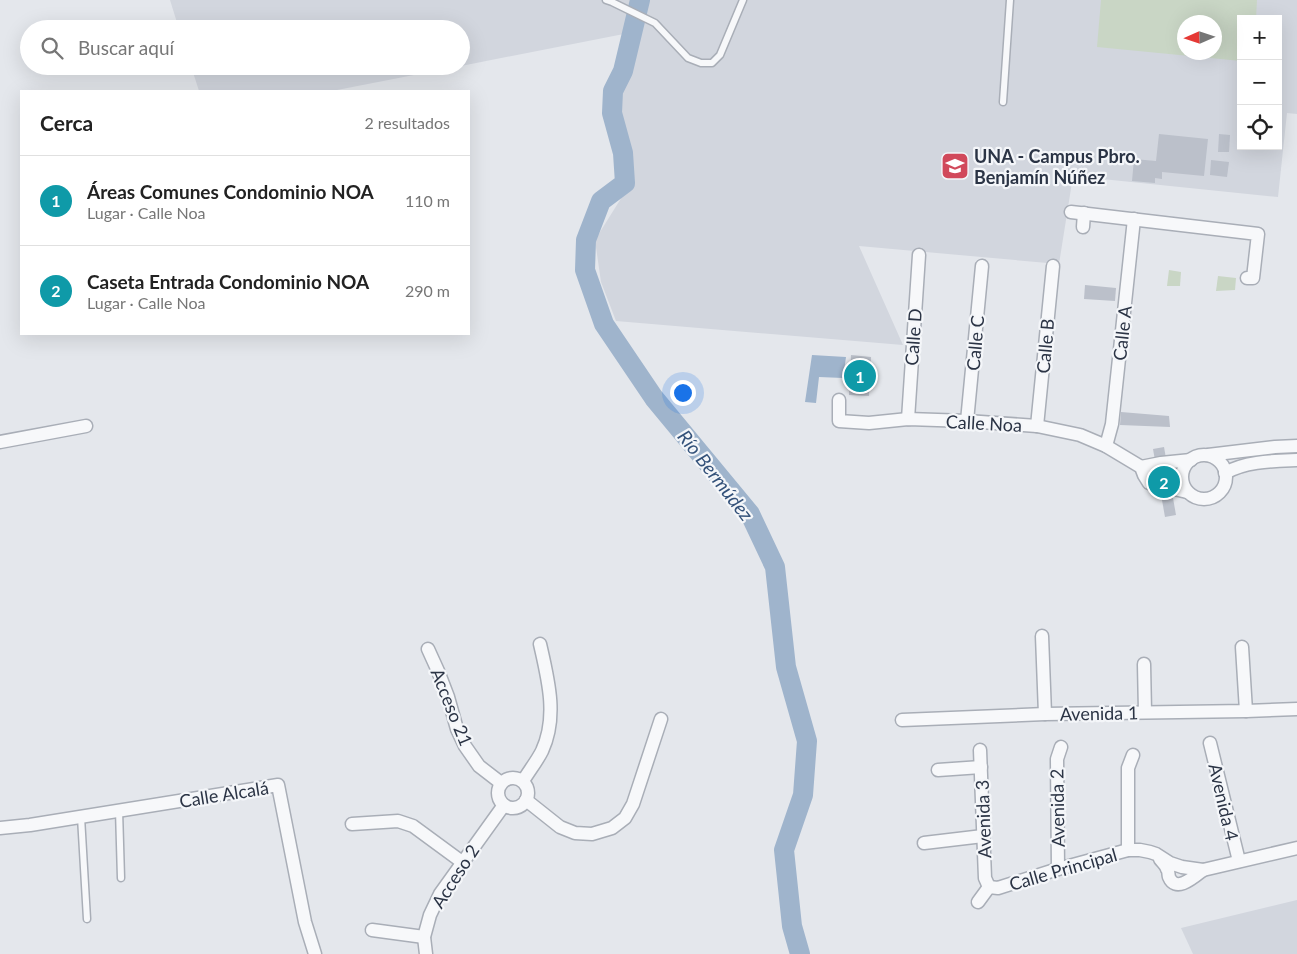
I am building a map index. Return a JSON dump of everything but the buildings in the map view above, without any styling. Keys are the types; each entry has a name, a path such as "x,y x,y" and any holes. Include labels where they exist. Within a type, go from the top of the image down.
{"street":[{"path":"1071,212 1258,234 1252,278 1247,278"},
{"path":"1083,227 1084,213"},
{"name":"Calle A","path":"1106,446 1112,424 1134,219"},
{"name":"Calle D","path":"908,419 919,255"},
{"name":"Calle C","path":"967,421 982,266"},
{"name":"Calle B","path":"1037,426 1052,266"},
{"name":"Calle Noa","path":"839,400 838,421 869,422 908,419 967,421 1037,426 1080,435 1106,446 1141,467 1149,483 1187,492"},
{"path":"0,442 86,426"},
{"path":"1141,467 1191,460 1205,456 1297,446"},
{"path":"1191,460 1183,471 1184,486 1187,492 1193,496 1207,499 1219,493 1223,487 1225,473 1218,461 1212,457 1205,456"},
{"path":"1225,473 1235,467 1244,465 1297,460"},
{"path":"1042,636 1044,714"},
{"path":"523,781 541,751 549,730 551,705 540,644"},
{"path":"1242,647 1246,711"},
{"name":"Acceso 21","path":"428,649 438,671 457,729 465,746 479,766 501,783"},
{"path":"1144,664 1145,712"},
{"name":"Avenida 1","path":"902,720 1044,714 1297,709"},
{"path":"526,800 560,827 575,832 592,834 612,828 625,818 633,804 661,719"},
{"name":"Avenida 4","path":"1210,743 1238,861"},
{"name":"Avenida 2","path":"1058,869 1056,758 1062,748"},
{"name":"Avenida 3","path":"980,750 985,878 988,887"},
{"path":"1128,850 1128,768 1133,754"},
{"path":"938,770 981,767"},
{"path":"514,777 523,781 528,790 526,800 514,808 504,804 499,797 501,783 514,777"},
{"name":"Calle Alcalá","path":"0,828 30,825 278,785 305,922 315,954"},
{"name":"Acceso 2","path":"426,954 424,936 430,915 437,901 462,862 504,804"},
{"path":"352,824 398,821 413,826 462,862"},
{"path":"924,843 983,836"},
{"name":"Calle Principal","path":"978,902 988,887 998,888 1128,850 1140,850 1156,854 1170,863 1203,870 1297,848"},
{"path":"372,930 424,936"}],"lane":[{"path":"609,1 655,23 688,58 701,63 712,63 720,55 743,0"},
{"path":"1003,102 1010,0"},
{"path":"119,810 121,878"},
{"path":"81,817 87,919"}],"shaded area":[{"name":"UNA - Campus Pbro. Benjamín Núñez","path":"170,0 1297,0 1297,114 1287,113 1278,197 1073,176 1059,264 859,246 903,345 616,321 601,282 595,240 630,184 627,155 617,112 619,93 632,71 639,31 470,64 470,20 176,20"},
{"path":"194,75 414,75 337,90 199,90"},
{"path":"1297,900 1297,954 1193,954 1181,928"}],"green space":[{"path":"1101,0 1257,0 1256,15 1237,15 1237,61 1222,59 1222,15 1177,15 1177,55 1097,47"},
{"path":"1169,270 1181,272 1180,286 1167,286"},
{"path":"1218,276 1236,278 1235,290 1216,291"}],"water":[{"path":"812,355 846,357 843,378 819,377 816,403 805,402"}],"waterway":[{"name":"Río Bermúdez","path":"640,0 623,71 613,91 612,113 623,153 625,183 601,201 586,240 585,270 604,324 654,398 750,514 775,567 786,667 807,741 803,795 784,850 792,926 800,954"}],"place":[{"name":"UNA - Campus Pbro. Benjamín Núñez","path":"955,166"},
{"name":"Áreas Comunes Condominio NOA","path":"860,376"},
{"name":"Caseta Entrada Condominio NOA","path":"1164,482"}]}
